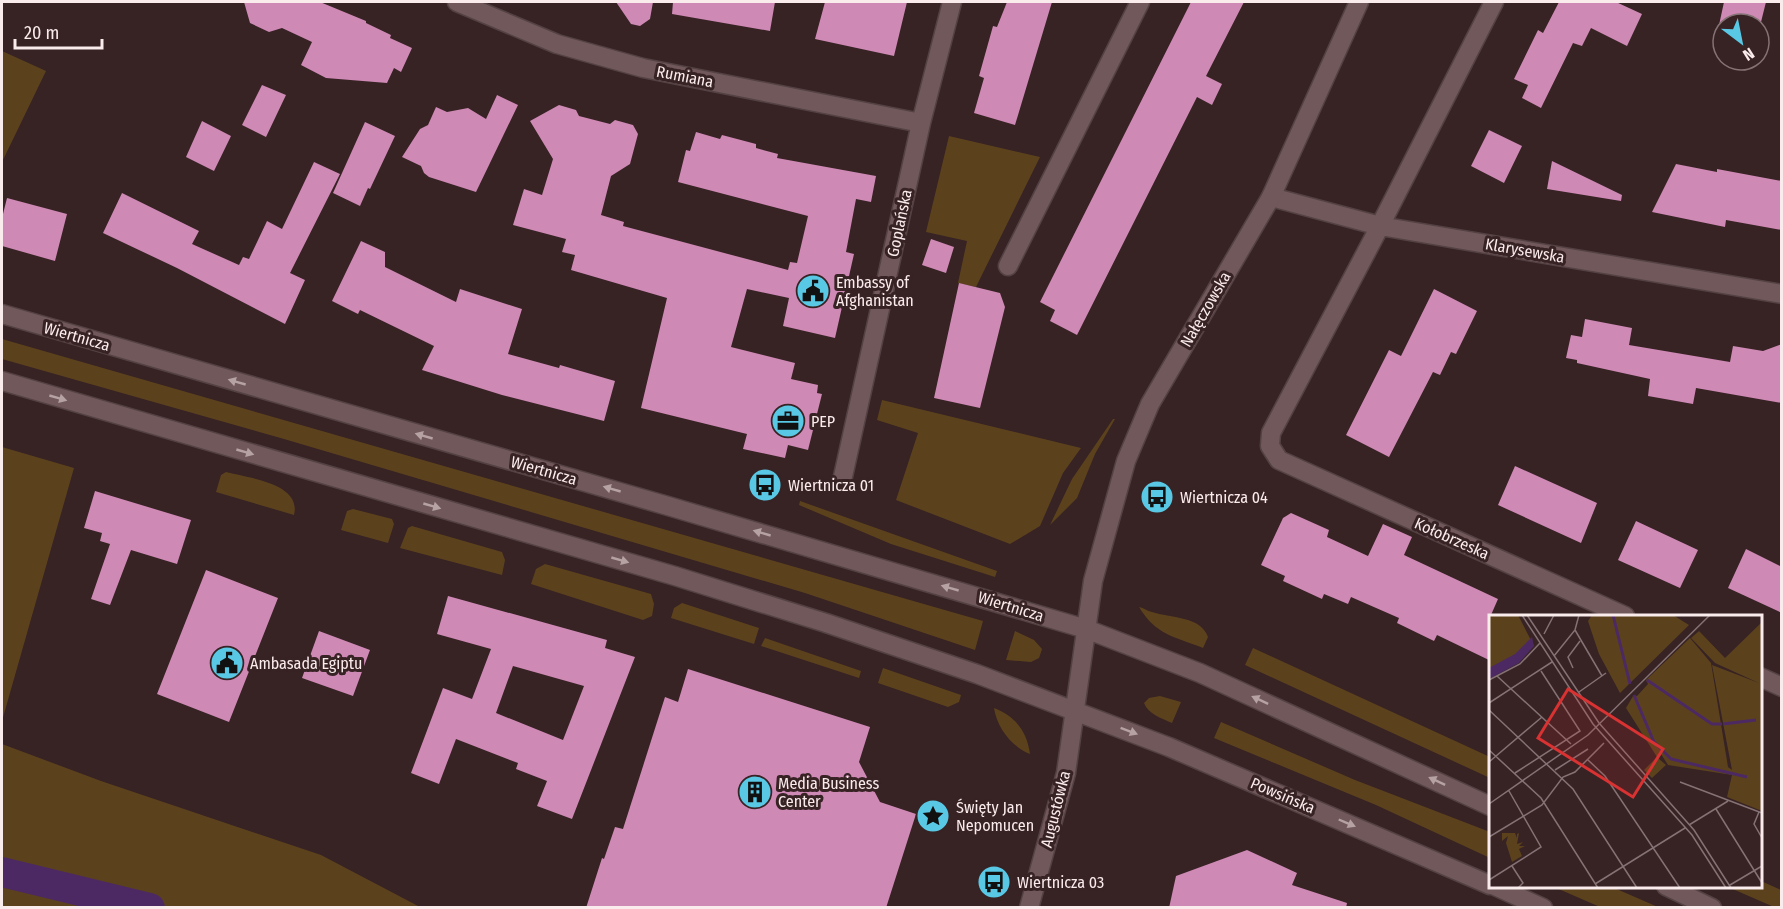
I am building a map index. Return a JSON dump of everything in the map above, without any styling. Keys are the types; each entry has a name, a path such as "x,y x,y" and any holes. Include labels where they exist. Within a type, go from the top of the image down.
{"street":[{"name":"Rumiana","path":"457,2 557,44 643,68 921,123"},
{"name":"Goplańska","path":"842,480 921,123 952,2"},
{"path":"1008,266 1140,2"},
{"name":"Nałęczowska","path":"1074,710 1098,560 1123,469 1136,433 1150,404 1271,196 1359,2"},
{"path":"1380,226 1494,2"},
{"name":"Klarysewska","path":"1271,196 1380,226 1782,294"},
{"name":"Kołobrzeska","path":"1380,226 1271,433 1270,446 1278,460 1623,615"},
{"name":"Wiertnicza","path":"2,314 1086,629"},
{"path":"2,381 675,576 826,623 1074,710"},
{"path":"1086,629 1200,673 1489,805"},
{"path":"1762,677 1782,687"},
{"name":"Powsińska","path":"1074,710 1192,756 1489,884"},
{"name":"Augustówka","path":"1029,908 1066,773 1074,710"},
{"path":"1499,888 1543,908"},
{"path":"1670,888 1712,908"}],"shaded area":[{"path":"2,51 46,71 2,162"},
{"path":"949,136 1040,157 976,287 958,283 967,241 926,232"},
{"path":"2,339 983,621 975,650 805,593 284,439 2,359"},
{"path":"882,400 1081,448 1063,473 1040,526 1010,544 896,500 918,433 877,420"},
{"path":"1115,419 1095,454 1077,498 1050,525 1072,479"},
{"path":"2,447 74,468 2,721"},
{"path":"226,472 259,480 282,489 290,496 294,504 294,515 216,492 221,475"},
{"path":"800,501 997,571 995,577 891,544 799,505"},
{"path":"353,509 392,519 394,524 388,543 341,530 347,511"},
{"path":"412,526 502,552 505,560 502,575 400,548 408,528"},
{"path":"545,564 651,594 654,604 652,616 643,620 531,584 536,569"},
{"path":"682,603 759,628 754,644 671,618 674,608"},
{"path":"1139,607 1150,612 1192,621 1199,625 1208,637 1203,648 1166,634 1152,624"},
{"path":"1015,631 1034,640 1042,649 1039,658 1031,662 1006,660"},
{"path":"765,638 861,671 859,678 761,646"},
{"path":"1253,648 1489,757 1489,778 1245,665"},
{"path":"883,668 961,695 959,702 948,707 878,683"},
{"path":"1160,696 1181,702 1172,723 1152,713 1144,703 1149,698"},
{"path":"994,708 1008,715 1019,725 1026,738 1030,754 1017,747 1006,736 998,723"},
{"path":"1221,722 1355,780 1489,832 1489,858 1376,805 1214,738"},
{"path":"2,744 101,781 321,855 420,907 2,907"},
{"path":"1762,881 1781,890 1781,907 1774,907 1730,888 1762,888"},
{"path":"1556,888 1614,888 1658,907 1600,907"}],"building":[{"path":"244,2 320,2 366,21 391,35 390,38 412,48 401,72 394,68 387,83 326,78 301,65 312,42 282,28 269,32 250,23"},
{"path":"616,2 653,2 650,19 640,26 631,24"},
{"path":"673,2 775,2 770,31 672,14"},
{"path":"825,2 907,2 894,56 815,39"},
{"path":"1007,2 1052,2 1015,125 974,113 984,78 979,76 993,26 997,27"},
{"path":"1191,2 1244,2 1206,76 1222,84 1212,105 1197,97 1077,335 1050,321 1055,310 1040,302"},
{"path":"1559,2 1616,2 1642,14 1627,46 1591,28 1582,46 1573,43 1541,108 1522,98 1528,85 1514,79 1538,30 1543,33"},
{"path":"1724,2 1766,2 1764,12 1722,12"},
{"path":"262,85 286,95 266,137 242,125"},
{"path":"497,95 518,105 476,192 429,177 421,166 402,157 420,129 428,125 436,107 447,112 468,108 486,119"},
{"path":"559,105 576,110 579,116 610,124 615,120 633,125 638,134 630,164 611,176 601,215 624,222 623,226 788,270 790,262 797,263 808,216 678,182 686,150 690,151 696,132 720,139 722,135 756,144 756,148 778,154 777,158 876,176 871,202 856,199 846,252 854,254 835,338 783,326 789,298 747,289 731,347 795,363 791,379 818,385 817,393 822,394 808,450 788,445 785,458 743,449 747,434 641,408 667,298 571,270 575,255 562,252 566,239 513,225 524,189 542,195 553,159 530,121"},
{"path":"202,121 231,136 214,171 186,157"},
{"path":"365,122 395,136 360,206 333,193"},
{"path":"1489,130 1522,146 1504,183 1471,166"},
{"path":"1552,161 1622,195 1621,201 1547,189"},
{"path":"314,162 340,174 290,273 305,280 285,324 103,233 122,193 199,231 192,244 239,265 243,257 249,259 267,221 282,229"},
{"path":"1676,164 1782,181 1782,230 1726,220 1725,227 1652,212"},
{"path":"7,198 67,214 55,261 2,246 2,218"},
{"path":"931,239 954,247 946,273 922,265"},
{"path":"361,241 385,252 385,267 456,302 460,289 522,309 508,354 559,368 560,365 615,381 604,421 502,395 422,370 434,346 360,310 358,314 332,301"},
{"path":"959,283 1000,293 1005,307 980,408 934,398"},
{"path":"1434,289 1477,311 1456,354 1451,352 1440,375 1433,372 1389,457 1346,435 1389,350 1401,356"},
{"path":"1585,319 1632,328 1629,345 1730,362 1733,346 1763,351 1782,344 1782,403 1696,388 1693,404 1648,396 1650,379 1577,363 1577,360 1566,358 1571,335 1582,337"},
{"path":"1515,466 1597,503 1581,543 1498,505"},
{"path":"95,491 191,520 177,564 131,550 110,605 91,599 110,544 100,541 102,533 84,528"},
{"path":"1291,513 1329,530 1327,537 1368,556 1383,524 1412,537 1404,555 1498,599 1489,615 1489,660 1437,635 1434,641 1397,623 1399,618 1351,597 1348,604 1324,594 1322,599 1283,581 1285,576 1261,565 1283,518"},
{"path":"1636,521 1698,550 1680,588 1618,560"},
{"path":"1746,549 1782,567 1782,613 1728,588"},
{"path":"206,570 278,598 229,722 157,694"},
{"path":"448,596 607,640 605,648 635,657 572,819 537,806 547,781 516,769 518,763 456,739 439,784 411,773 443,688 472,699 491,649 437,634","holes":["513,666 584,686 563,740 496,713"]},
{"path":"319,631 370,650 353,696 302,678"},
{"name":"Media Business Center","path":"688,669 870,727 859,762 880,802 916,814 886,908 586,908 615,827 623,829 665,697 678,702"},
{"path":"1247,850 1297,873 1292,885 1347,903 1346,908 1169,908 1176,876"}],"waterway":[{"path":"2,872 150,908"}],"place":[{"name":"Embassy of Afghanistan","path":"813,291"},
{"name":"PEP","path":"788,421"},
{"name":"Wiertnicza 01","path":"765,485"},
{"name":"Wiertnicza 04","path":"1157,497"},
{"name":"Ambasada Egiptu","path":"227,663"},
{"name":"Media Business Center","path":"755,792"},
{"name":"Święty Jan Nepomucen","path":"933,816"},
{"name":"Wiertnicza 03","path":"994,882"}]}
